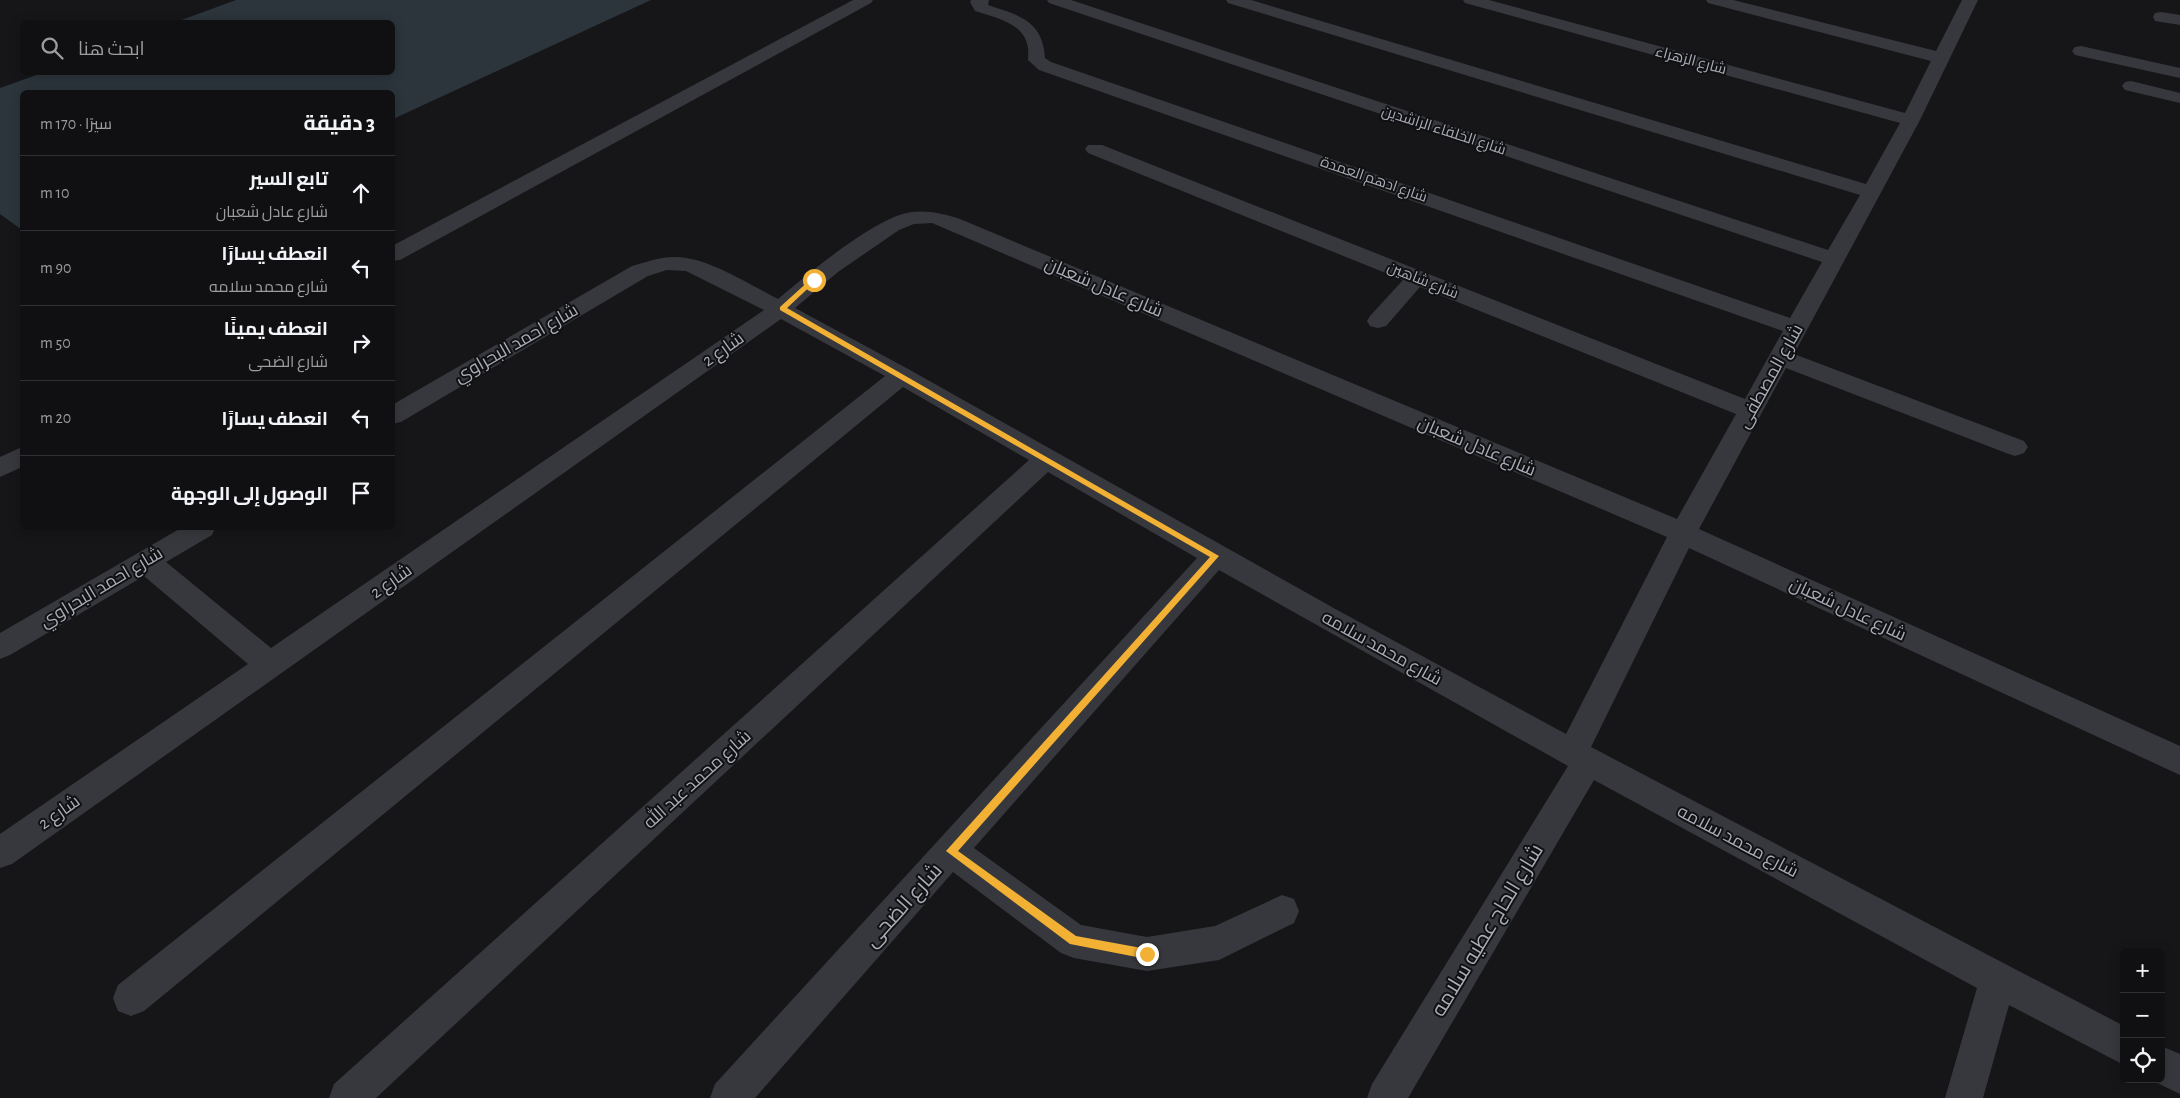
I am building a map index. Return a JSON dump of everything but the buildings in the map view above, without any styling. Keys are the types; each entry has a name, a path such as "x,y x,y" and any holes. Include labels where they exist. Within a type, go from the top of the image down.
{"street":[{"path":"395,254 865,0"},
{"name":"شارع الخلفاء الراشدين","path":"1055,0 1833,260"},
{"path":"1234,0 1871,192"},
{"name":"شارع الزهراء","path":"1472,0 1911,120"},
{"path":"1714,0 1941,58"},
{"name":"شارع المصطفى","path":"1580,757 1683,533 1911,120 1970,0"},
{"name":"شارع ادهم العمدة","path":"979,2 1024,26 1032,35 1036,45 1036,60 1045,66 1796,328"},
{"path":"2161,17 2180,20"},
{"path":"2081,51 2180,73"},
{"path":"2131,86 2180,98"},
{"name":"شارع شاهين","path":"1096,149 1750,410"},
{"name":"شارع عادل شعبان","path":"782,308 830,267 892,226 911,218 933,217 953,223 1683,533 2180,761"},
{"name":"شارع محمد سلامه","path":"640,271 664,263 687,264 782,308 902,375 1215,556 1580,757 2120,1044"},
{"name":"شارع احمد البحراوي","path":"395,414 640,271"},
{"path":"1378,321 1417,278"},
{"name":"شارع 2","path":"0,853 782,308"},
{"path":"1780,357 2015,447"},
{"path":"132,998 902,375"},
{"path":"0,468 20,457"},
{"name":"شارع محمد عبد الله","path":"348,1098 1046,459"},
{"name":"شارع احمد البحراوي","path":"0,646 199,530"},
{"name":"شارع الضحى","path":"729,1098 1215,556"},
{"path":"145,561 270,665"},
{"name":"شارع الحاج عطيه سلامه","path":"1386,1098 1580,757"},
{"path":"951,851 1074,941 1147,954 1219,943 1282,912"},
{"path":"1964,1098 1998,979"},
{"path":"2165,1067 2180,1075"}],"shaded area":[{"path":"236,0 651,0 395,118 395,90 20,90 20,229 0,214 0,88 36,75 395,75 395,20 181,20"}],"route":[{"path":"814,280 782,308 902,375 1215,556 951,851 1074,941 1147,954"}]}
